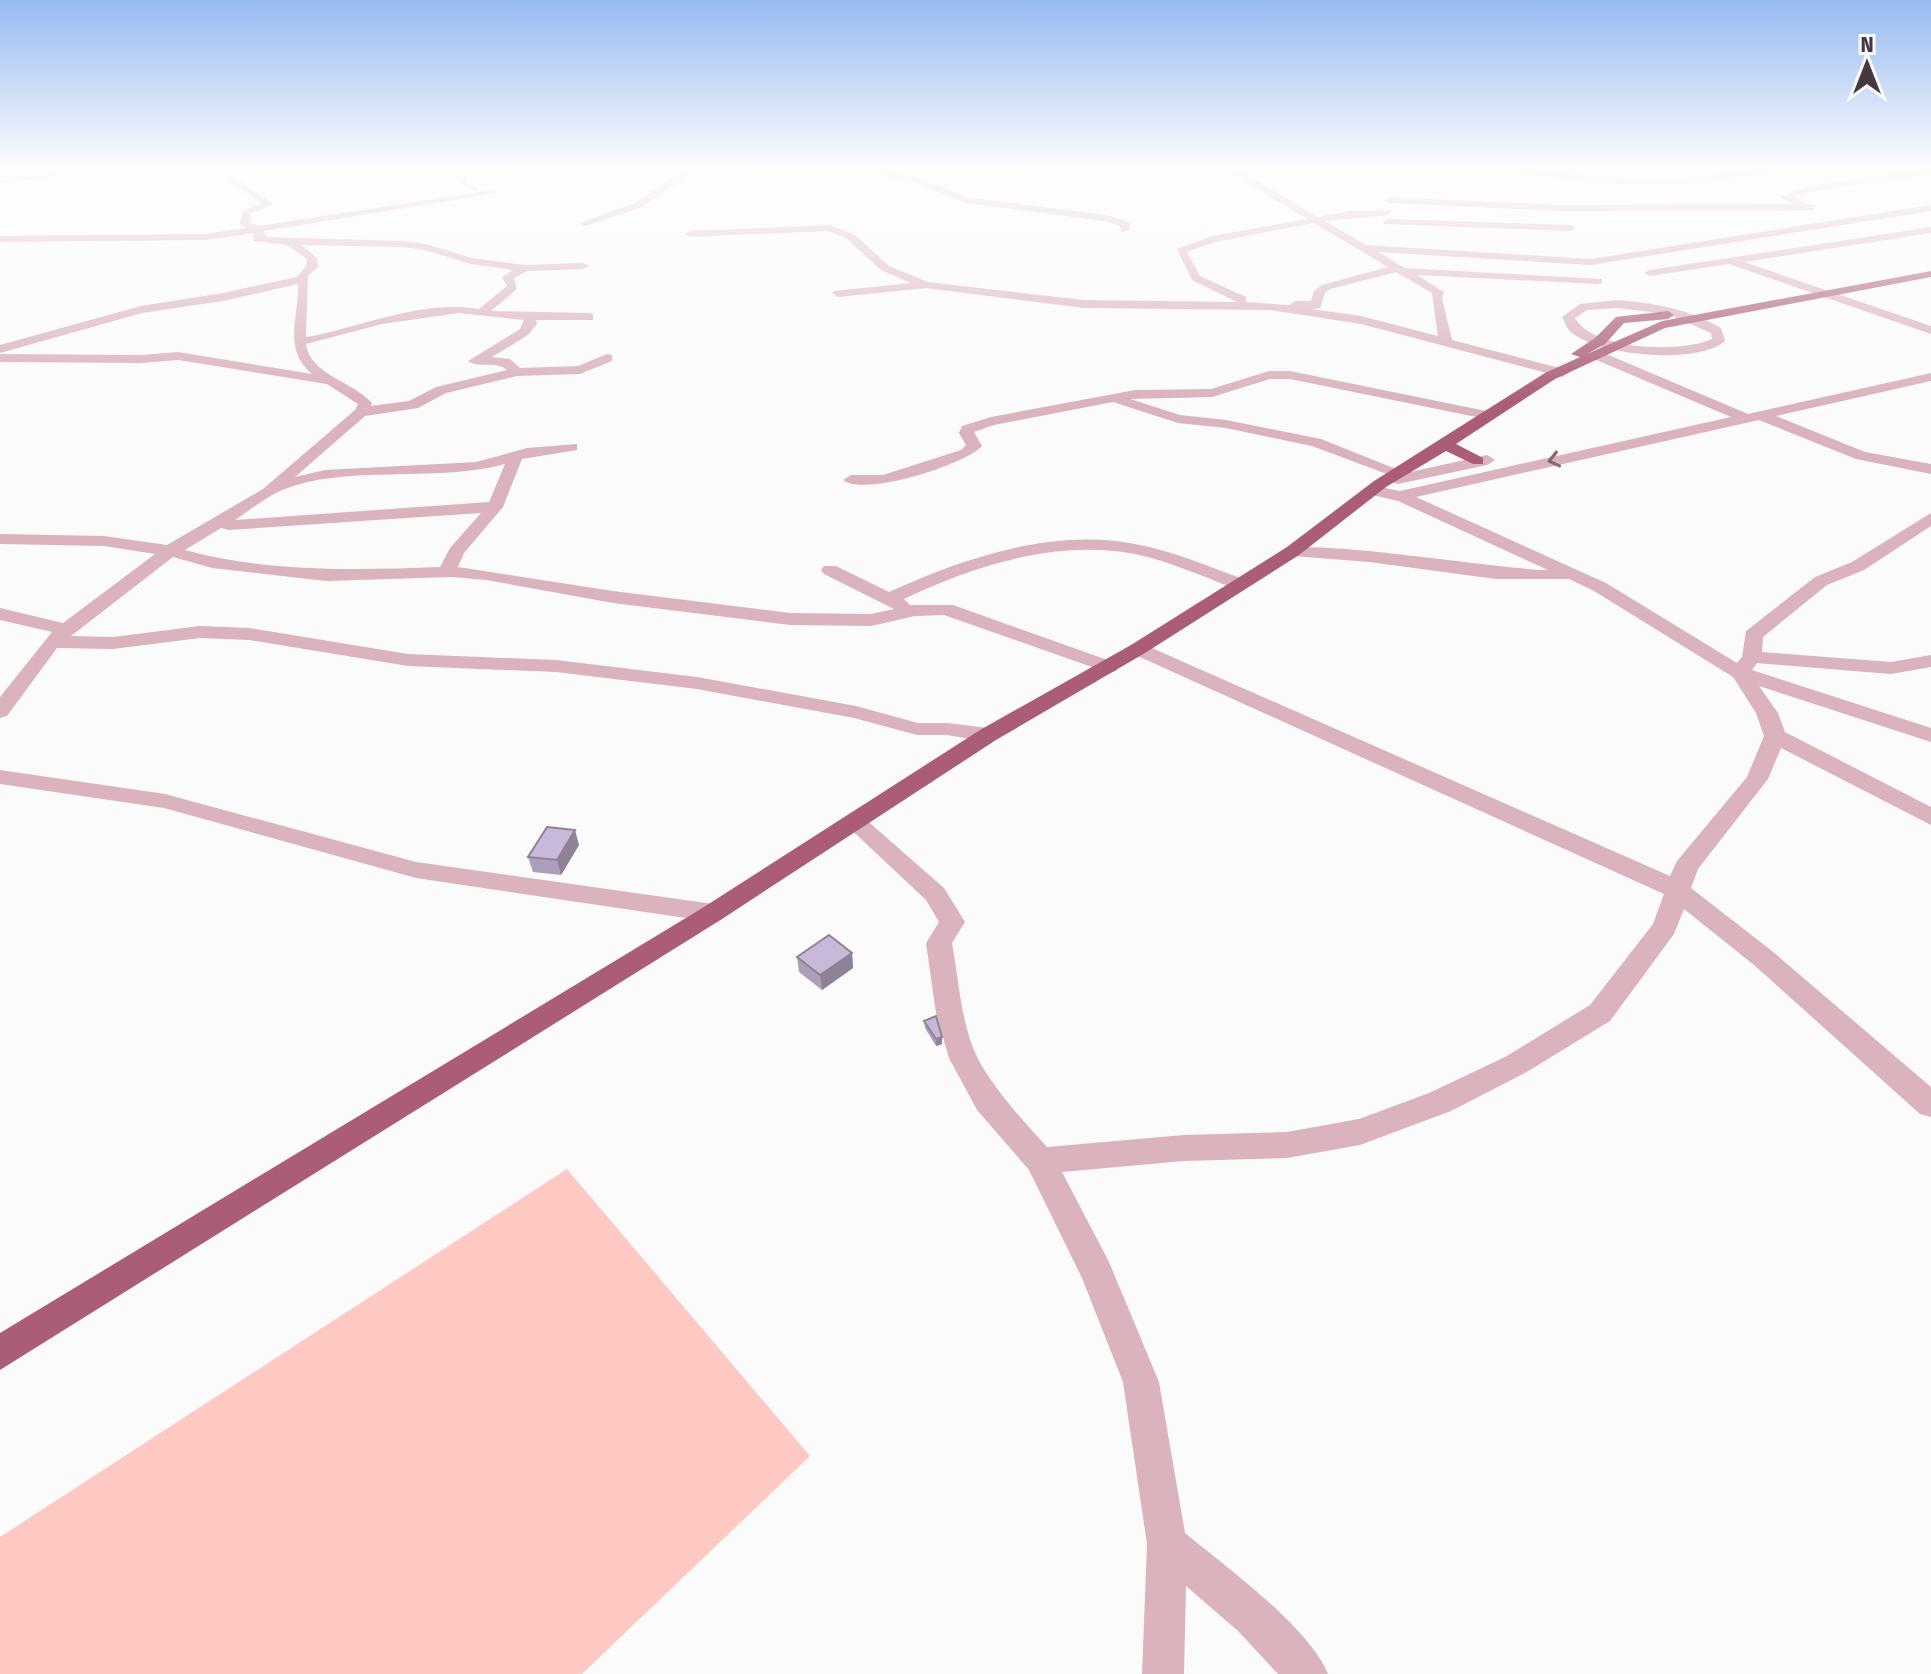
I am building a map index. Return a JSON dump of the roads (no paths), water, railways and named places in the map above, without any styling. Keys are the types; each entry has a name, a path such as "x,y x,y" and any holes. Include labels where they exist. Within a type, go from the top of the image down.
{"highway":[{"path":"1600,349 1616,324 1624,319 1680,313 1931,267"},
{"path":"0,1353 713,913 988,735 1138,649 1293,551 1554,373 1600,349 1620,346 1662,325 1931,274"},
{"path":"1639,317 1662,325"},
{"path":"1616,324 1644,333"},
{"path":"1445,445 1478,461"}],"street":[{"path":"5,251 8,245"},
{"path":"294,245 312,258 313,266 302,275 307,297 298,342 302,358 326,380"},
{"path":"410,245 423,246 471,261 525,268 583,266"},
{"path":"861,245 885,268 926,285"},
{"path":"1197,245 1181,251 1196,278 1241,300 1265,303 1316,305 1320,291 1326,287 1401,269 1598,281"},
{"path":"1359,245 1438,292 1436,298 1446,342"},
{"path":"1364,248 1591,262 1691,245"},
{"path":"1650,273 1822,245"},
{"path":"1686,246 1931,330"},
{"path":"1591,262 1598,281 1617,304"},
{"path":"481,313 513,287 508,277 525,268"},
{"path":"0,349 141,310 223,297 303,279"},
{"path":"838,293 926,285 1084,304 1270,306 1361,320 1554,373"},
{"path":"1620,346 1676,352 1704,349 1719,341 1717,331 1680,313 1617,304 1584,307 1568,317 1568,323 1600,349 1726,409 1861,456 1931,469"},
{"path":"298,342 380,321 459,309 529,316 589,317"},
{"path":"441,390 450,377 524,332 531,324 529,316"},
{"path":"0,358 144,359 178,356 326,380 357,395 365,403 361,412 265,495 170,551 59,636 0,712"},
{"path":"361,412 413,405 441,390 517,372 580,370 607,358"},
{"path":"479,359 505,362 517,372"},
{"path":"1380,489 1478,461 1907,370 1930,373"},
{"path":"1380,489 1694,429 1930,373"},
{"path":"851,480 884,480 966,453 974,446 966,433 974,425 1112,398 1157,392 1212,393 1279,374 1491,416"},
{"path":"1809,391 1829,398"},
{"path":"1112,398 1178,419 1226,424 1316,442 1380,489 1612,594 1746,665 1931,735"},
{"path":"1676,421 1694,429"},
{"path":"273,487 325,475 477,467 516,456 572,447"},
{"path":"447,572 456,552 495,507 516,456"},
{"path":"218,520 229,525 240,525 495,507"},
{"path":"1040,1161 1184,1148 1287,1145 1360,1132 1440,1102 1515,1065 1600,1013 1665,927 1686,867 1757,779 1775,736 1746,665 1753,635 1821,581 1858,566 1931,518"},
{"path":"0,539 104,541 170,551 212,563 326,576 447,572 486,575 613,597 790,619 871,620 915,610 957,611 1109,667"},
{"path":"889,599 929,581 997,559 1059,546 1128,548 1240,584"},
{"path":"1293,551 1378,557 1459,570 1539,577 1571,575"},
{"path":"830,570 915,610"},
{"path":"0,614 59,636 113,643 200,632 249,634 408,660 556,666 697,683 856,712 917,729 947,729 988,735"},
{"path":"1138,649 1676,889 1763,958 1931,1105"},
{"path":"1746,665 1891,668 1931,661"},
{"path":"1775,736 1931,817"},
{"path":"0,777 165,801 416,870 713,913"},
{"path":"855,822 935,894 952,922 939,943 950,1013 963,1058 988,1101 1040,1161 1097,1273 1141,1382 1167,1544 1163,1674"},
{"path":"1167,1544 1253,1616 1307,1674"}]}
